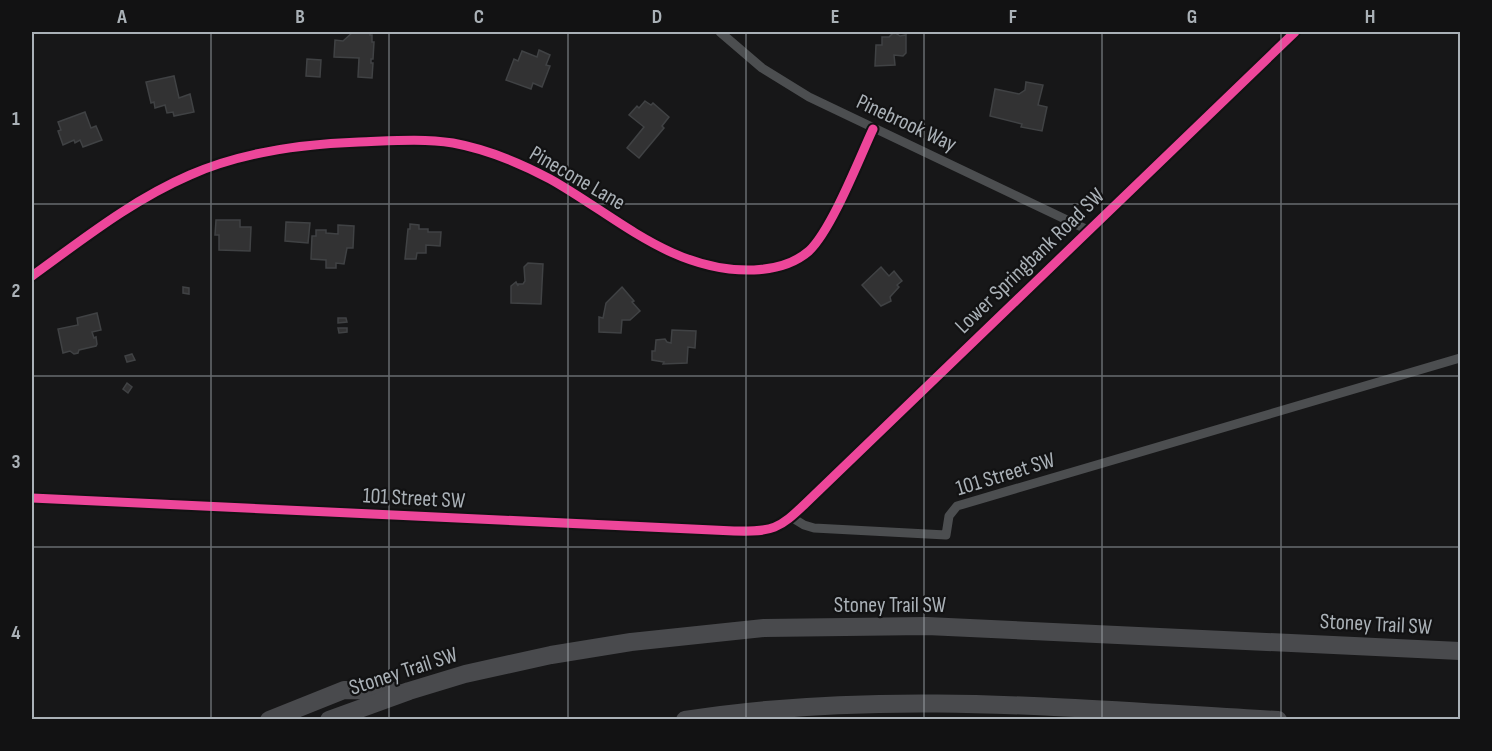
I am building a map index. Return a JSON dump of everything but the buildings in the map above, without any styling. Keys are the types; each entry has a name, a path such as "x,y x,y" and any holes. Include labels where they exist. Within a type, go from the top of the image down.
{"highway":[{"name":"Stoney Trail SW","path":"329,720 409,691 465,674 551,655 631,642 764,628 927,626 1461,651"},
{"path":"269,720 344,690 409,691"},
{"path":"685,720 720,714 823,705 911,704 1038,706 1278,720"}],"street":[{"name":"Pinebrook Way","path":"720,32 755,63 792,88 873,129 1088,230"},
{"name":"Lower Springbank Road SW","path":"791,517 1295,32"},
{"name":"Pinecone Lane","path":"32,276 124,211 176,181 207,168 292,148 335,143 394,141 454,144 522,165 680,258 731,269 774,268 800,257 818,240 836,208 873,129"},
{"name":"101 Street SW","path":"32,498 743,532 774,529 791,517 814,528 946,535 951,512 957,506 1461,358"}],"cycle path":[{"path":"32,498 734,531 758,531 774,527 782,524 806,503 1295,32"},
{"path":"32,276 128,208 169,185 210,167 230,160 294,147 406,140 453,143 515,162 550,179 646,240 697,262 725,268 754,270 769,268 797,259 818,241 836,211 873,129"}]}
